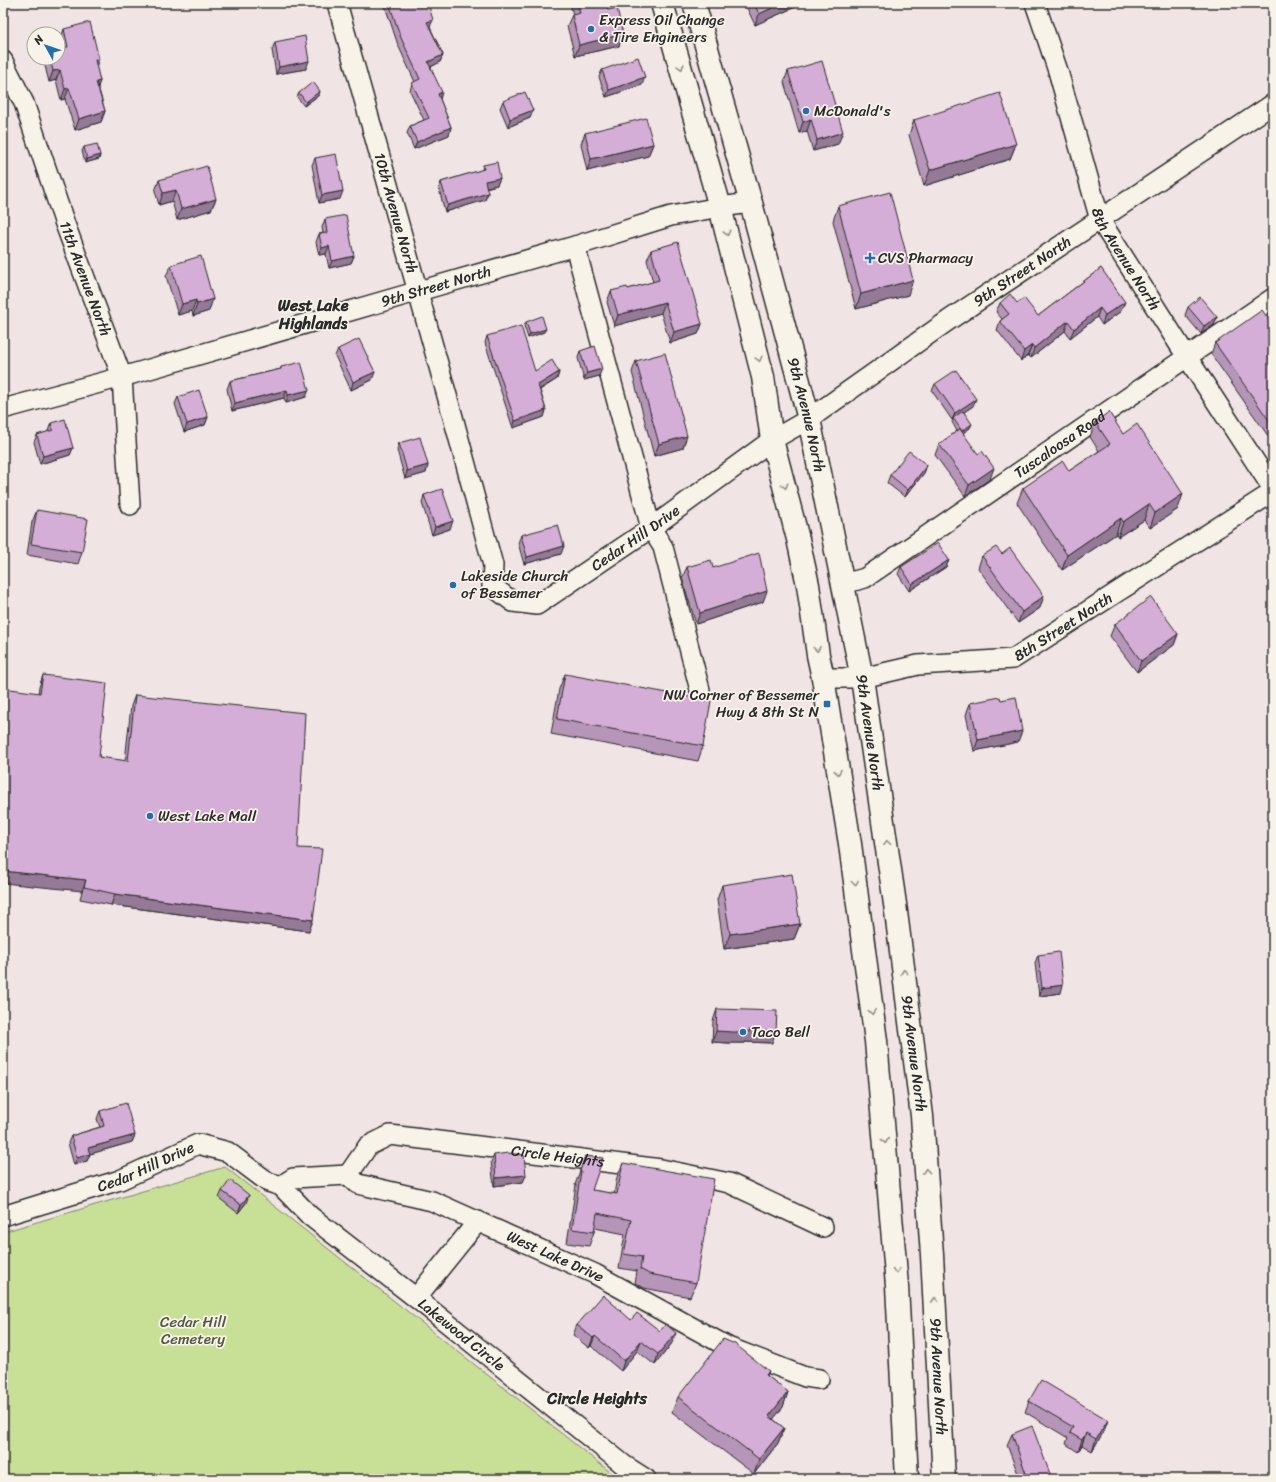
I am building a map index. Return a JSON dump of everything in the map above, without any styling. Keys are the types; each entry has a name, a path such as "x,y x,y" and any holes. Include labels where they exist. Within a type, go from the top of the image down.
{"main road":[{"path":"662,3 720,207 764,377 772,440 798,539 808,585 818,655 850,844 876,1041 897,1286 907,1479"},
{"name":"9th Avenue North","path":"694,3 751,203 809,419 844,584 862,678 895,904 922,1116 932,1255 944,1479"}],"street":[{"name":"10th Avenue North","path":"337,3 419,292 493,565 492,586"},
{"name":"8th Avenue North","path":"1035,3 1058,71 1100,220 1273,490"},
{"name":"11th Avenue North","path":"3,60 24,103 65,224 122,377 130,505"},
{"name":"9th Street North","path":"772,440 809,419 950,320 1273,104"},
{"name":"9th Street North","path":"3,409 122,377 255,337 419,292 671,216 751,203"},
{"path":"575,246 652,528 663,547 700,690"},
{"name":"Tuscaloosa Road","path":"844,584 865,578 1273,298"},
{"name":"Cedar Hill Drive","path":"492,586 513,602 536,605 652,528 772,440"},
{"name":"8th Street North","path":"823,678 862,678 918,665 1012,659 1273,490"},
{"name":"Circle Heights","path":"348,1176 368,1146 390,1136 661,1168 729,1182 823,1227"},
{"name":"Cedar Hill Drive","path":"3,1216 120,1180 198,1144 228,1152 268,1182 281,1186"},
{"path":"281,1186 294,1178 348,1176"},
{"name":"West Lake Drive","path":"348,1176 358,1184 432,1201 594,1274 728,1347 805,1377 820,1380"},
{"name":"Lakewood Circle","path":"281,1186 310,1216 416,1298 624,1466 646,1479"},
{"path":"416,1298 478,1221"}],"green space":[{"name":"Cedar Hill Cemetery","path":"225,1167 619,1479 3,1479 3,1232"}],"building":[{"path":"389,3 428,3 433,20 427,22 443,55 428,62 442,92 438,94 451,127 417,142 410,126 429,118 412,83 420,79 401,38"},
{"path":"577,3 606,3 608,10 617,8 623,34 579,45 572,15 580,13"},
{"path":"754,3 783,3 759,14"},
{"path":"90,22 99,59 95,60 100,81 96,82 105,111 79,119 69,88 65,89 60,70 53,71 52,66 66,66 66,47 68,47 66,28"},
{"path":"305,36 309,61 279,67 275,42"},
{"path":"638,57 645,77 609,90 602,70"},
{"path":"822,61 843,132 817,140 811,119 803,122 788,71"},
{"path":"313,82 320,91 306,102 299,93"},
{"path":"525,92 533,110 510,119 503,101"},
{"path":"1000,93 1016,144 930,170 914,120"},
{"path":"646,118 653,144 591,159 585,133"},
{"path":"97,144 100,155 87,159 84,147"},
{"path":"336,154 343,191 322,195 315,158"},
{"path":"497,162 500,178 485,181 488,193 448,205 441,182 484,169 483,165"},
{"path":"207,166 216,199 181,209 176,190 163,193 159,180"},
{"name":"CVS Pharmacy","path":"890,192 913,280 861,294 838,206"},
{"path":"346,215 354,256 332,261 329,246 322,248 319,234 327,233 325,219"},
{"path":"678,242 702,324 674,332 665,302 618,315 611,291 627,287 628,289 659,280 651,250"},
{"path":"201,256 213,299 197,304 196,300 182,304 171,265"},
{"path":"1101,268 1125,302 1105,315 1100,308 1074,329 1068,321 1034,348 1032,345 1024,351 1000,321 1009,314 1000,303 1010,294 1017,303 1024,298 1038,316"},
{"path":"1200,297 1217,317 1204,326 1188,307"},
{"path":"1262,310 1273,325 1273,426 1215,343"},
{"path":"542,316 546,329 530,334 526,322"},
{"path":"521,326 535,371 552,360 559,372 538,385 546,410 515,421 487,336"},
{"path":"359,339 375,372 353,382 338,349"},
{"path":"595,346 602,369 587,373 580,351"},
{"path":"665,353 687,436 659,444 636,361"},
{"path":"301,362 309,390 288,395 287,390 235,403 230,381 281,369 281,367"},
{"path":"956,370 976,399 955,413 935,384"},
{"path":"199,390 208,417 187,424 178,397"},
{"path":"963,411 972,424 962,431 953,418"},
{"path":"1109,412 1123,434 1137,424 1183,494 1155,513 1149,504 1123,522 1121,518 1067,555 1023,488 1063,461 1069,471 1110,444 1095,422"},
{"path":"65,419 73,448 43,456 37,435 53,430 51,423"},
{"path":"960,429 978,454 982,451 994,468 969,485 939,444"},
{"path":"420,437 428,465 407,471 399,443"},
{"path":"909,451 927,465 908,490 890,475"},
{"path":"442,489 453,521 435,527 424,495"},
{"path":"37,510 88,519 82,552 31,544"},
{"path":"558,525 564,546 527,557 521,535"},
{"path":"938,543 949,560 912,584 901,567"},
{"path":"996,547 1002,554 1010,548 1044,596 1022,612 982,556"},
{"path":"759,553 767,591 700,613 687,567 711,560 713,568"},
{"path":"1151,597 1178,634 1141,661 1115,624"},
{"path":"565,674 711,701 703,746 557,719"},
{"name":"West Lake Mall","path":"43,675 107,683 99,757 128,761 135,695 305,713 298,848 322,849 313,920 115,894 84,887 86,880 3,871 3,688 40,693"},
{"path":"1000,697 1001,700 1016,697 1022,731 978,740 970,703"},
{"path":"792,874 800,924 730,934 722,885"},
{"path":"1059,952 1063,985 1042,988 1038,955"},
{"path":"717,1009 777,1011 776,1031 716,1031"},
{"path":"126,1103 135,1135 88,1148 90,1154 77,1158 71,1136 104,1126 100,1111"},
{"path":"508,1153 524,1155 526,1175 496,1178 494,1155"},
{"path":"585,1156 603,1158 592,1190 617,1194 623,1163 714,1179 696,1283 649,1274 640,1269 642,1257 624,1254 631,1220 597,1213 594,1232 572,1229 580,1171"},
{"path":"230,1180 249,1195 241,1205 222,1191"},
{"path":"603,1295 631,1320 637,1313 660,1331 666,1324 676,1333 658,1354 641,1341 624,1361 595,1336 593,1338 577,1325"},
{"path":"723,1339 735,1344 769,1371 766,1375 788,1392 769,1416 784,1428 759,1459 678,1397"},
{"path":"1041,1380 1108,1420 1096,1439 1086,1433 1082,1440 1070,1433 1073,1427 1029,1401"},
{"path":"1032,1426 1052,1479 1028,1479 1012,1434"}],"place":[{"name":"Express Oil Change & Tire Engineers","path":"591,29"},
{"name":"McDonald's","path":"806,111"},
{"name":"CVS Pharmacy","path":"870,258"},
{"name":"Lakeside Church of Bessemer","path":"453,585"},
{"name":"NW Corner of Bessemer Hwy & 8th St N","path":"827,704"},
{"name":"West Lake Mall","path":"150,816"},
{"name":"Taco Bell","path":"743,1032"}],"district":[{"name":"West Lake Highlands","path":"313,314"},
{"name":"Circle Heights","path":"597,1398"}]}
